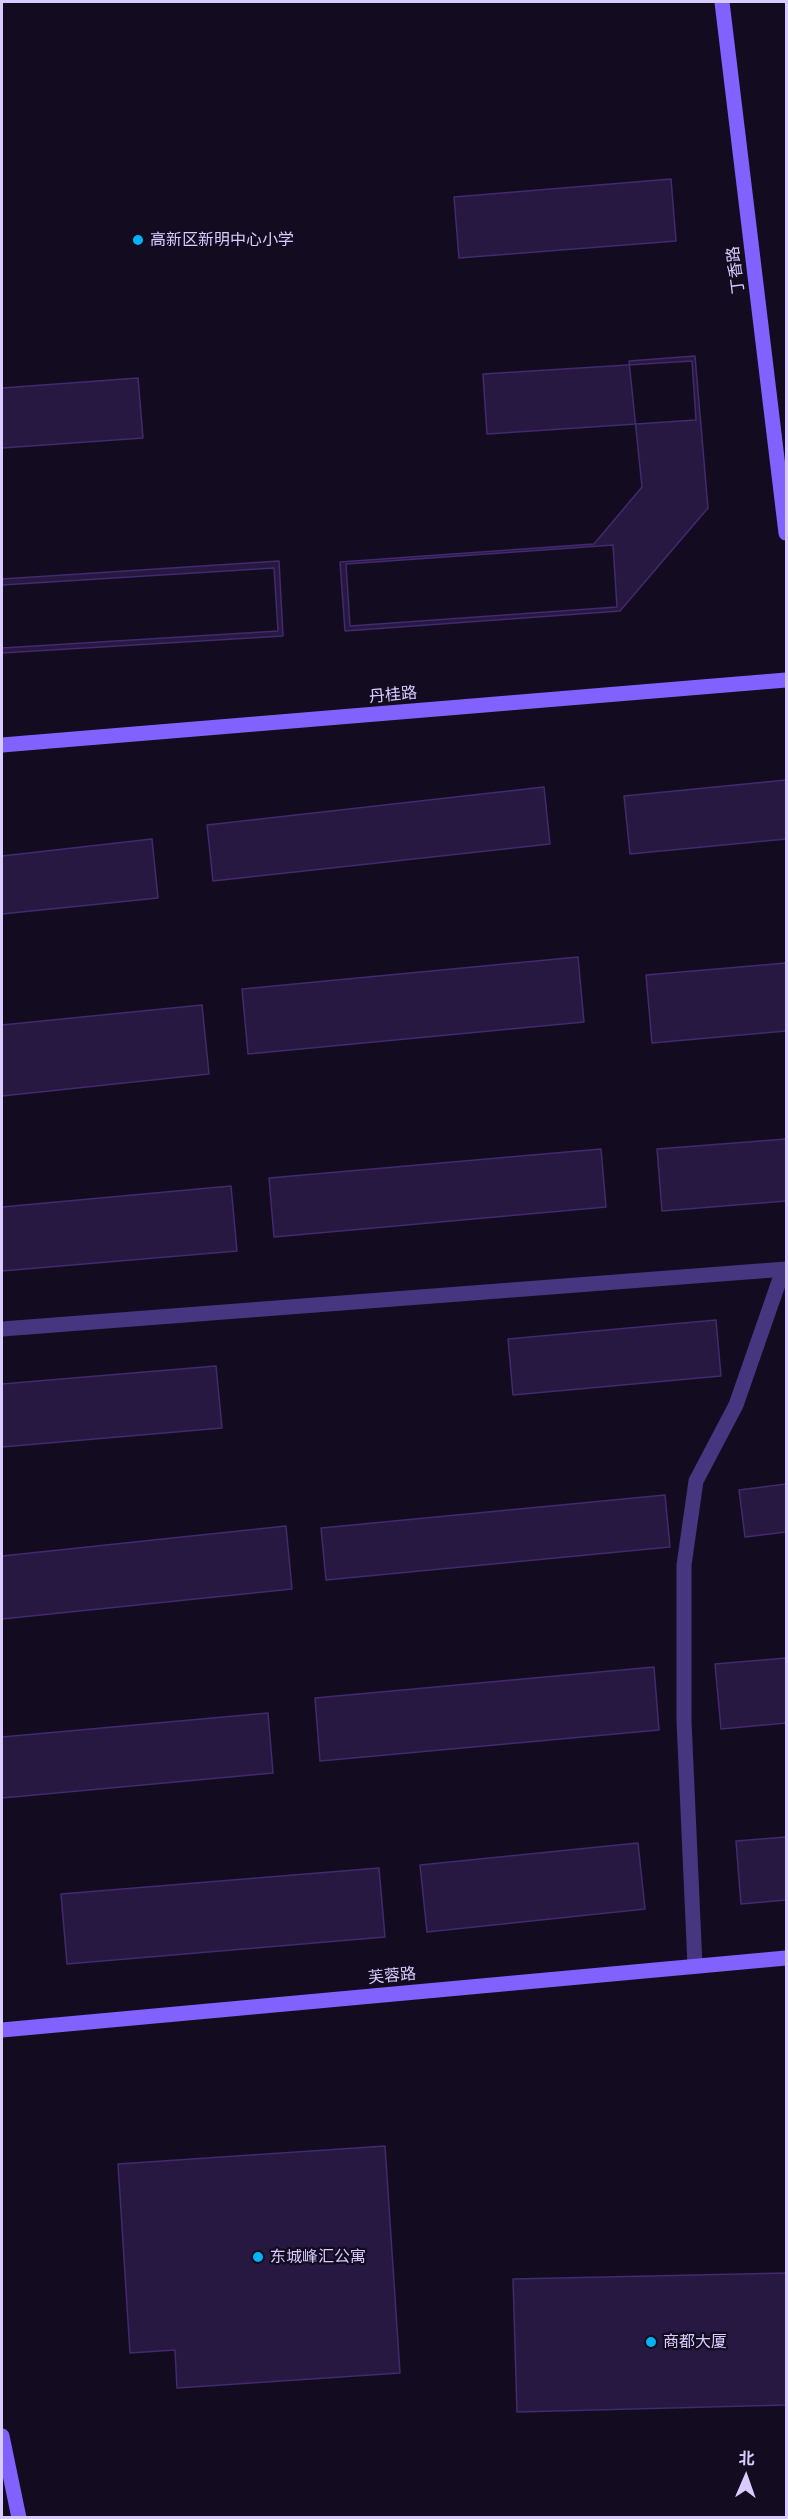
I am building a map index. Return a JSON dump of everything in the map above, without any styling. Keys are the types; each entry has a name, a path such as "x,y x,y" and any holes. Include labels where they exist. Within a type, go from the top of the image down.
{"street":[{"name":"丁香路","path":"722,2 786,533"},
{"name":"丹桂路","path":"2,746 786,680"},
{"path":"2,1329 785,1269 736,1405 696,1481 684,1565 684,1721 695,1966"},
{"name":"芙蓉路","path":"2,2030 786,1958"},
{"path":"2,2436 19,2517"}],"building":[{"path":"671,179 676,241 459,258 454,197"},
{"path":"695,356 708,508 620,611 345,631 340,562 594,544 642,487 629,361"},
{"path":"692,361 696,420 487,434 483,374"},
{"path":"138,378 143,438 2,448 2,388"},
{"path":"613,545 617,607 350,626 346,564"},
{"path":"279,561 283,636 2,653 2,579"},
{"path":"274,568 278,631 2,648 2,585"},
{"path":"786,780 786,839 630,854 624,796"},
{"path":"544,787 550,844 213,881 207,825"},
{"path":"152,839 158,898 2,914 2,856"},
{"path":"578,957 584,1022 248,1054 242,989"},
{"path":"786,963 786,1031 652,1043 646,975"},
{"path":"202,1005 209,1074 2,1096 2,1025"},
{"path":"786,1139 786,1201 662,1211 657,1149"},
{"path":"601,1149 606,1207 274,1237 269,1178"},
{"path":"231,1186 237,1251 2,1271 2,1207"},
{"path":"716,1320 721,1376 513,1395 508,1339"},
{"path":"216,1366 222,1428 2,1447 2,1384"},
{"path":"786,1484 786,1532 745,1537 739,1490"},
{"path":"665,1495 670,1547 326,1580 321,1528"},
{"path":"286,1526 292,1589 2,1619 2,1556"},
{"path":"786,1658 786,1723 721,1729 715,1664"},
{"path":"654,1667 659,1730 320,1761 315,1698"},
{"path":"268,1713 273,1773 2,1798 2,1737"},
{"path":"786,1837 786,1900 741,1904 736,1841"},
{"path":"638,1843 645,1909 427,1932 420,1865"},
{"path":"379,1868 385,1937 67,1964 61,1894"},
{"name":"东城峰汇公寓","path":"385,2146 400,2373 177,2388 175,2350 130,2353 118,2164"},
{"name":"商都大厦","path":"786,2273 786,2405 517,2412 513,2279"}],"place":[{"name":"高新区新明中心小学","path":"138,240"},
{"name":"东城峰汇公寓","path":"258,2257"},
{"name":"商都大厦","path":"651,2342"}]}
